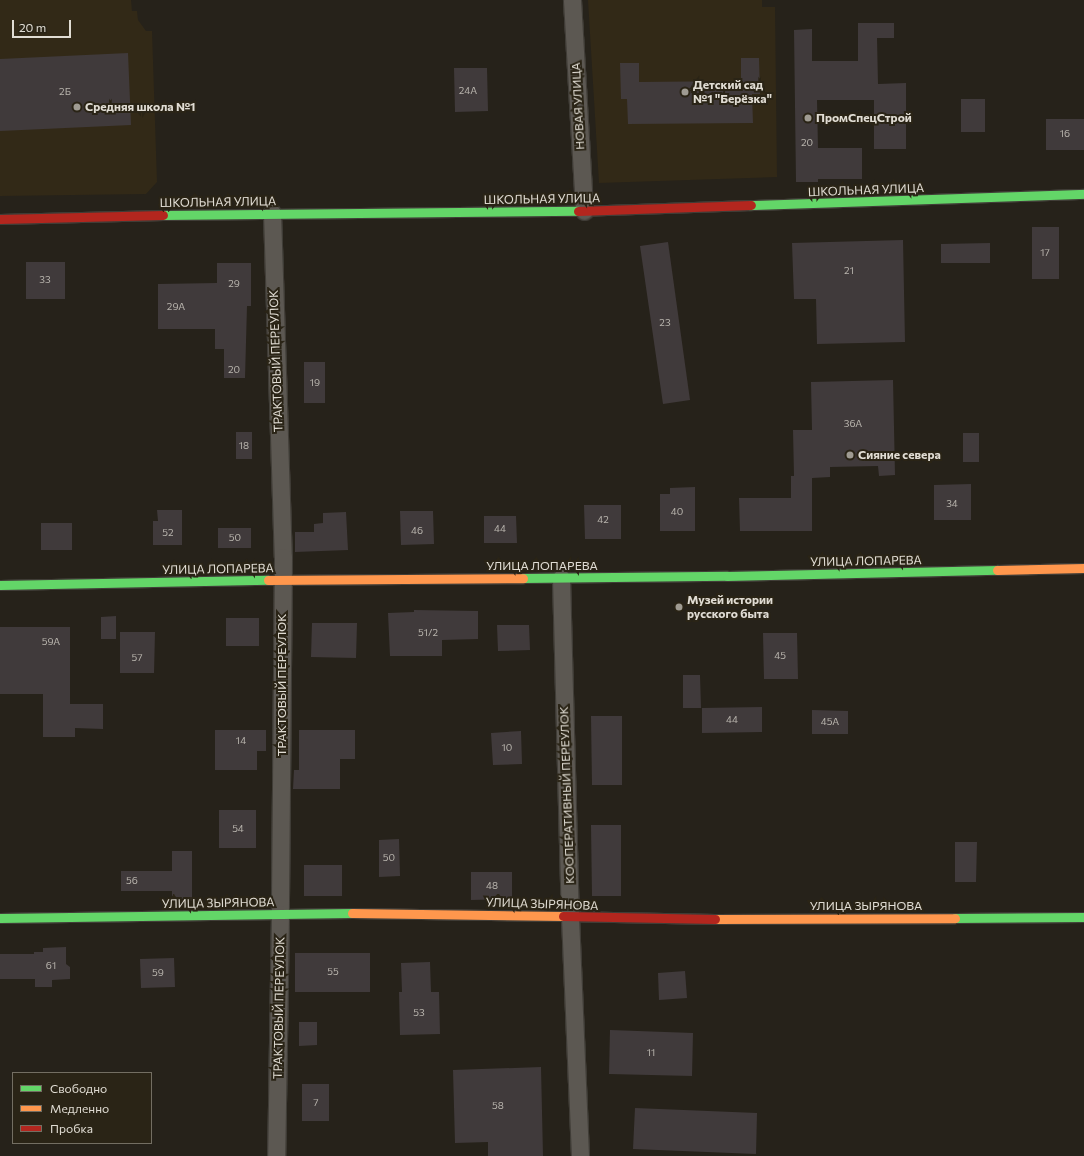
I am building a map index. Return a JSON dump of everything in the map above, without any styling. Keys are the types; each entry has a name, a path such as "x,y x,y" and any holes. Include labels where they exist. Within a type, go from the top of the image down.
{"street":[{"name":"НОВАЯ УЛИЦА","path":"572,0 584,211"},
{"name":"ШКОЛЬНАЯ УЛИЦА","path":"0,219 272,213 584,211 1084,194"},
{"name":"ТРАКТОВЫЙ ПЕРЕУЛОК","path":"272,213 282,580 280,914 276,1156"},
{"name":"УЛИЦА ЛОПАРЕВА","path":"0,585 282,580 561,578 1084,568"},
{"name":"КООПЕРАТИВНЫЙ ПЕРЕУЛОК","path":"561,578 570,917 580,1156"},
{"name":"УЛИЦА ЗЫРЯНОВА","path":"0,918 391,912 690,919 1084,917"}],"shaded area":[{"name":"Средняя школа №1","path":"0,0 131,0 132,11 137,11 138,20 146,31 152,31 157,182 146,194 0,196"},
{"name":"Детский сад №1 \"Берёзка\"","path":"588,0 762,0 762,7 775,7 777,177 599,183"}],"building":[{"path":"858,23 894,23 894,38 877,38 878,84 906,83 906,149 874,149 874,100 817,100 818,148 862,148 862,179 818,179 818,182 796,182 794,30 812,29 812,61 858,61"},
{"path":"128,53 131,125 0,131 0,59"},
{"path":"741,58 759,58 760,94 752,94 753,123 628,124 627,99 621,99 620,63 639,63 639,82 741,81"},
{"path":"454,68 487,68 488,111 455,112"},
{"path":"961,99 985,99 985,132 961,132"},
{"path":"1046,119 1084,119 1084,150 1046,150"},
{"path":"1032,227 1059,227 1059,279 1032,279"},
{"path":"903,240 905,342 817,344 816,299 794,299 792,243"},
{"path":"668,242 690,400 663,404 640,246"},
{"path":"990,243 990,263 941,263 941,244"},
{"path":"26,262 65,262 65,299 26,299"},
{"path":"217,263 251,263 251,306 247,306 245,378 224,378 224,349 215,349 215,329 158,329 158,284 217,283"},
{"path":"304,362 325,362 325,403 304,403"},
{"path":"893,380 895,475 879,476 878,466 830,467 830,477 812,478 812,531 740,531 739,498 791,498 791,476 794,476 793,430 812,430 811,382"},
{"path":"236,432 252,432 252,459 236,459"},
{"path":"963,433 979,433 979,462 963,462"},
{"path":"971,484 971,520 934,520 934,485"},
{"path":"695,487 695,531 660,531 660,494 670,494 670,488"},
{"path":"584,505 621,505 621,539 585,539"},
{"path":"157,510 182,510 182,545 153,545 153,521 158,521"},
{"path":"400,511 433,511 434,544 401,545"},
{"path":"346,512 348,550 295,552 295,532 314,532 314,524 323,523 323,513"},
{"path":"484,516 516,516 517,543 484,543"},
{"path":"41,523 72,523 72,550 41,550"},
{"path":"218,528 251,528 251,548 218,548"},
{"path":"414,610 478,611 478,639 442,640 442,656 390,656 388,613 414,612"},
{"path":"116,616 116,639 101,639 101,617"},
{"path":"226,618 259,618 259,646 226,646"},
{"path":"312,623 357,623 356,658 311,657"},
{"path":"497,625 529,625 530,650 498,651"},
{"path":"0,627 70,627 70,704 103,704 103,729 75,728 75,737 43,737 43,694 0,694"},
{"path":"120,632 155,632 154,673 120,673"},
{"path":"763,633 797,633 798,679 764,679"},
{"path":"683,675 700,675 701,708 683,708"},
{"path":"762,707 762,732 702,733 702,708"},
{"path":"812,710 848,711 848,734 812,734"},
{"path":"591,716 622,716 622,785 592,785"},
{"path":"215,730 266,730 266,751 257,751 257,770 215,770"},
{"path":"299,730 355,730 355,759 340,759 340,789 293,789 294,770 299,770"},
{"path":"521,731 522,764 493,765 491,733"},
{"path":"219,810 256,810 256,848 219,848"},
{"path":"591,825 621,825 621,896 592,896"},
{"path":"399,839 400,876 379,877 379,840"},
{"path":"955,842 977,842 976,882 955,882"},
{"path":"172,851 192,851 192,901 172,901 172,891 121,891 121,871 172,871"},
{"path":"304,865 342,865 342,896 304,896"},
{"path":"471,872 512,872 512,899 471,900"},
{"path":"66,947 66,964 70,967 70,979 52,980 52,987 35,987 35,979 0,979 0,954 34,954 34,952 43,952 43,948"},
{"path":"295,953 370,953 370,992 295,992"},
{"path":"174,958 175,987 141,988 140,959"},
{"path":"430,962 431,992 439,992 440,1034 400,1035 399,992 402,992 401,963"},
{"path":"685,971 687,998 659,1000 658,973"},
{"path":"299,1022 317,1022 317,1045 299,1046"},
{"path":"610,1030 693,1033 692,1076 609,1074"},
{"path":"541,1067 543,1156 488,1156 488,1142 455,1143 453,1070"},
{"path":"302,1084 329,1084 329,1121 302,1121"},
{"path":"635,1108 757,1113 756,1154 633,1149"}],"traffic: fast":[{"path":"751,205 1084,194"},
{"path":"163,215 578,211"},
{"path":"523,578 727,576 997,570"},
{"path":"0,585 268,580"},
{"path":"0,918 352,913"},
{"path":"955,918 1084,917"}],"traffic: slow":[{"path":"997,570 1084,568"},
{"path":"268,580 523,578"},
{"path":"352,913 563,916"},
{"path":"715,919 955,918"}],"traffic: jam":[{"path":"578,211 751,205"},
{"path":"0,219 163,215"},
{"path":"563,916 715,919"}],"place":[{"name":"Детский сад №1 \"Берёзка\"","path":"685,92"},
{"name":"Средняя школа №1","path":"77,107"},
{"name":"ПромСпецСтрой","path":"808,118"},
{"name":"Сияние севера","path":"850,455"},
{"name":"Музей истории русского быта","path":"679,607"}]}
